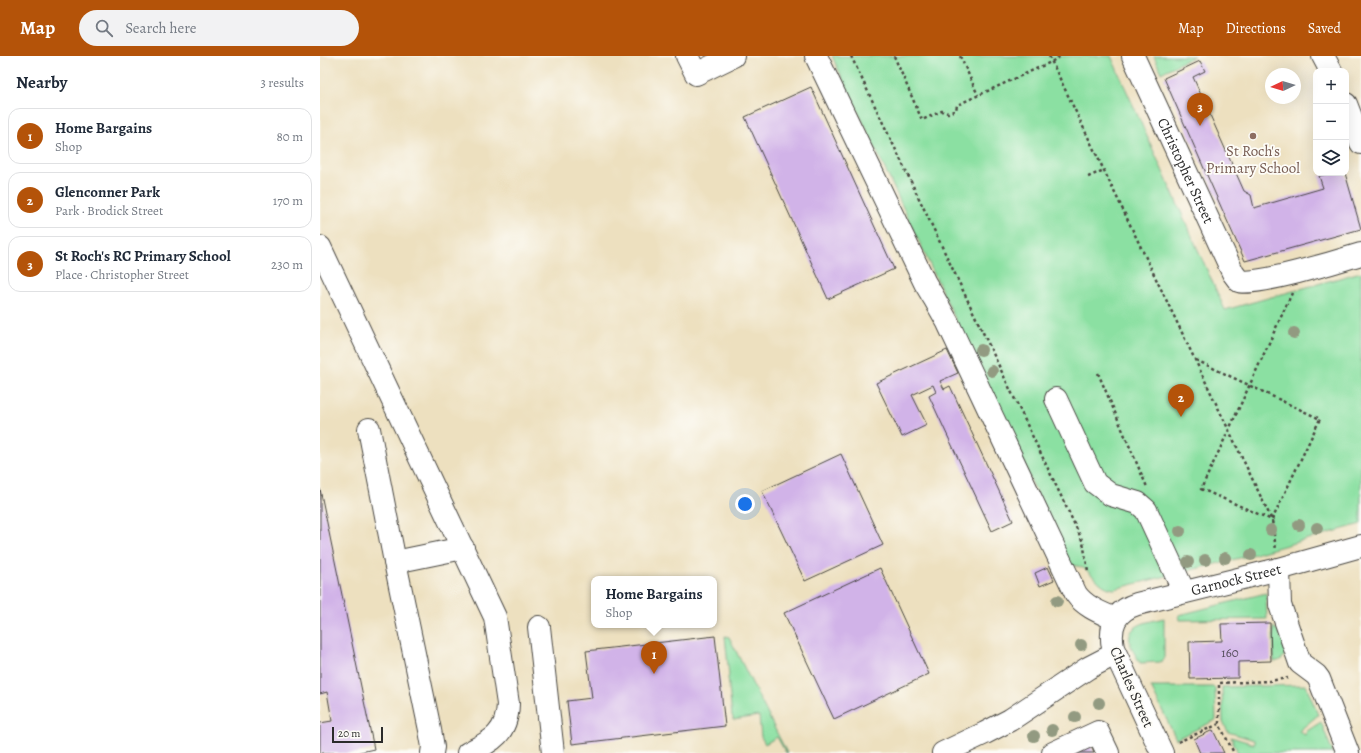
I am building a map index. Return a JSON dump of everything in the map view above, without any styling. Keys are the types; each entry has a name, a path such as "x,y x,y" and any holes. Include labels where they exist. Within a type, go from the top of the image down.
{"street":[{"path":"687,56 696,74 733,56"},
{"path":"816,56 927,288 948,323 1076,594 1090,607 1115,619"},
{"name":"Christopher Street","path":"1133,56 1233,273 1239,281 1249,283 1302,270"},
{"path":"1323,56 1329,68"},
{"path":"1349,112 1361,143"},
{"path":"320,247 495,617 508,704 508,714 505,725 499,734 490,742 468,753"},
{"path":"1302,270 1361,254"},
{"path":"1056,399 1096,483 1105,492 1138,503 1146,510 1184,592"},
{"path":"370,429 395,562 430,730 433,747 432,753"},
{"name":"Garnock Street","path":"1115,619 1131,606 1279,569 1361,546"},
{"path":"395,562 463,548"},
{"path":"1279,569 1280,605 1300,663 1319,679 1348,753"},
{"name":"Charles Street","path":"1115,619 1111,635 1113,648 1158,752"},
{"path":"538,627 553,753"},
{"path":"943,753 1010,720 1088,668 1115,654"},
{"path":"1053,753 1098,732 1108,753"}],"path":[{"path":"851,56 1083,542 1088,572"},
{"path":"894,56 922,120 942,111 948,113 956,110 957,105 1052,62 1061,56"},
{"path":"960,56 978,95"},
{"path":"1049,56 1272,520 1279,569"},
{"path":"1088,177 1104,170"},
{"path":"1272,520 1202,489 1302,270"},
{"path":"1196,360 1320,419 1272,520"},
{"path":"1098,373 1150,492"},
{"path":"1234,753 1219,724 1219,683 1270,681 1291,678 1300,663"},
{"path":"1158,752 1219,724"}],"green space":[{"path":"832,56 1111,56 1225,310 1361,272 1361,524 1248,556 1114,589 1102,585 1083,568 1071,566"},
{"path":"1154,56 1194,56 1161,73"},
{"path":"1266,593 1267,619 1180,620 1179,615"},
{"path":"1164,618 1164,660 1160,662 1140,663 1131,646 1131,633 1139,625"},
{"path":"1273,627 1281,635 1286,654 1281,660 1274,662"},
{"path":"725,636 729,637 787,753 777,737 765,744 761,737 759,716 733,720"},
{"path":"1306,685 1318,715 1299,731 1305,735 1307,731 1321,722 1333,753 1238,753 1231,737 1254,744 1254,740 1228,732 1223,722 1222,687"},
{"path":"1151,687 1215,688 1216,720 1176,739"}],"building":[{"path":"1200,61 1205,71 1193,77 1244,191 1251,195 1254,208 1323,188 1319,176 1346,176 1361,229 1245,261 1164,78"},
{"path":"811,87 894,269 828,299 745,117"},
{"path":"947,350 958,373 940,381 944,389 950,386 1013,521 992,531 929,396 936,392 933,385 912,395 927,425 902,437 876,383"},
{"path":"841,454 883,545 805,581 762,491"},
{"path":"320,489 374,749 356,753 320,753 320,723 332,721 327,692 320,694"},
{"path":"1048,567 1054,580 1040,586 1035,573"},
{"path":"880,568 929,674 834,719 784,613"},
{"path":"1270,623 1271,661 1238,662 1238,678 1190,679 1189,642 1222,641 1221,624"},
{"path":"715,636 725,726 572,744 567,701 592,698 586,651"},
{"path":"1213,730 1224,753 1200,753 1194,739"},
{"path":"1090,744 1094,753 1070,753"}],"place":[{"name":"St Roch's RC Primary School","path":"1200,126"},
{"name":"St Roch's Primary School","path":"1253,136"},
{"name":"Glenconner Park","path":"1181,417"},
{"name":"Home Bargains","path":"654,674"}]}
